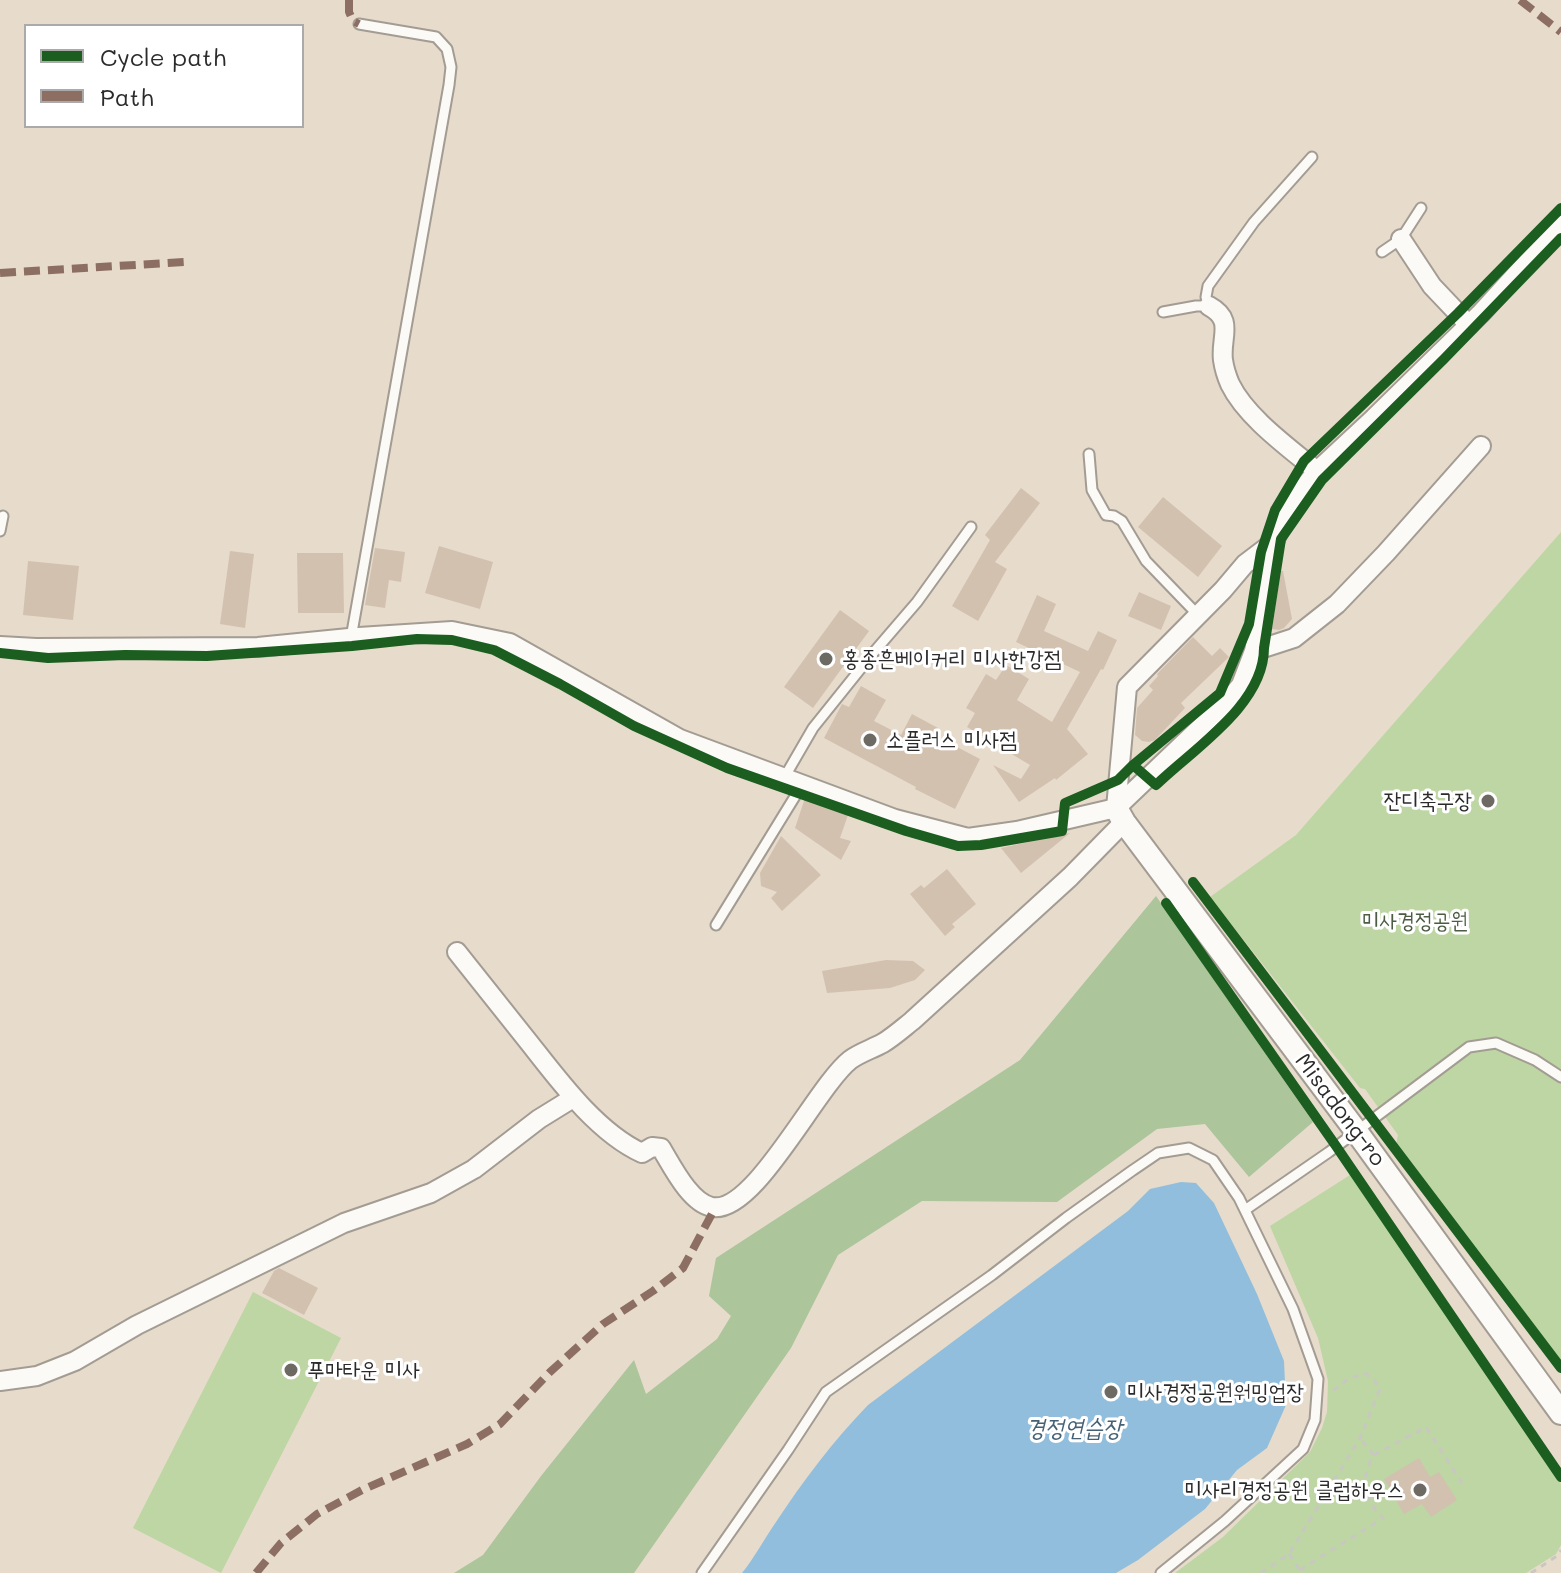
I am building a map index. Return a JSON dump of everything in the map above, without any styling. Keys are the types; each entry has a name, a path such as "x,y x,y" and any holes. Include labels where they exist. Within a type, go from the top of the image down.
{"street":[{"path":"457,952 573,1098 621,1141 636,1150 642,1153 652,1147 661,1148 686,1186 702,1203 715,1208 730,1204 747,1192 771,1164 823,1089 851,1059 884,1042 912,1021 1070,877 1120,815 1225,704 1241,685 1254,651 1274,542 1288,507 1317,471 1469,325 1561,225"},
{"path":"1401,239 1432,286 1469,325"},
{"path":"1209,306 1224,319 1223,362 1230,384 1244,408 1317,471"},
{"path":"1254,651 1294,638 1337,604 1481,446"},
{"path":"1120,815 1127,687 1245,564 1274,542"},
{"path":"0,646 258,647 452,631 510,643 680,739 895,819 968,838 1120,815"},
{"name":"Misadong-ro","path":"1120,815 1561,1413"},
{"path":"0,1381 37,1376 75,1361 137,1325 344,1223 431,1193 474,1169 539,1119 573,1098"}],"lane":[{"path":"351,638 451,67 447,49 436,37 359,24"},
{"path":"1163,312 1209,306 1206,297 1208,286 1254,222 1312,157"},
{"path":"1382,252 1401,239 1421,208"},
{"path":"1089,454 1092,490 1106,515 1122,521 1146,561 1198,615"},
{"path":"0,531 3,516"},
{"path":"784,778 813,728 917,602 971,527"},
{"path":"716,925 802,785"},
{"path":"1245,1210 1469,1047 1496,1043 1535,1060 1561,1077"},
{"path":"702,1573 826,1392 1158,1153 1189,1148 1213,1160 1239,1198 1293,1309 1318,1379 1315,1420 1303,1449 1225,1521 1161,1573"}],"path":[{"path":"1261,1573 1289,1554 1360,1438 1380,1389 1373,1378 1364,1373 1348,1379 1316,1404"},
{"path":"1289,1554 1301,1572 1383,1518 1370,1505 1365,1488 1367,1466 1374,1455 1426,1427 1462,1483"},
{"path":"1360,1438 1374,1455"},
{"path":"1552,1464 1561,1477"},
{"path":"1531,1573 1561,1550"}],"green space":[{"name":"미사경정공원","path":"1561,532 1561,1363 1405,1158 1396,1145 1398,1135 1365,1089 1360,1088 1210,897 1296,835"},
{"path":"1156,896 1313,1122 1249,1177 1205,1124 1157,1129 1057,1202 922,1201 838,1255 791,1348 634,1573 454,1573 483,1555 541,1476 634,1360 646,1394 717,1339 731,1316 709,1296 716,1258 1020,1060"},
{"path":"1350,1175 1559,1478 1561,1545 1556,1554 1526,1573 1175,1573 1223,1537 1310,1452 1322,1428 1327,1412 1328,1381 1318,1338 1270,1226"},
{"path":"253,1292 341,1338 221,1573 133,1528"}],"water":[{"name":"경정연습장","path":"1181,1182 1196,1183 1214,1203 1257,1294 1284,1361 1286,1405 1267,1448 1237,1470 1205,1509 1116,1573 742,1573 808,1476 868,1405 1128,1211 1150,1189"}],"building":[{"path":"1021,488 1040,503 995,562 1007,569 978,621 952,606 990,540 985,535"},
{"path":"1163,497 1222,546 1198,577 1138,527"},
{"path":"439,546 493,562 480,609 425,593"},
{"path":"375,548 405,552 401,582 389,580 385,608 365,605"},
{"path":"230,551 254,554 245,628 220,624"},
{"path":"297,553 343,553 344,613 298,613"},
{"path":"28,561 79,566 73,620 23,615"},
{"path":"1281,571 1292,619 1279,630 1272,629"},
{"path":"1139,592 1171,606 1161,630 1128,616"},
{"path":"1037,595 1056,604 1044,631 1088,651 1098,631 1117,640 1103,670 1067,729 1088,754 1056,780 1019,802 993,765 1021,779 1030,765 967,727 975,713 966,708 986,674 996,680 1006,665 1029,679 1017,700 1052,722 1080,672 1016,642"},
{"name":"홍종흔베이커리 미사한강점","path":"840,610 869,631 813,708 784,687"},
{"path":"1193,637 1212,656 1220,648 1229,657 1181,703 1185,708 1155,740 1142,741 1135,735 1137,708 1153,690 1149,686 1157,674"},
{"path":"861,686 886,700 874,721 901,735 912,714 938,728 934,735 980,759 955,809 824,738 842,704 849,707"},
{"path":"805,798 848,815 840,838 851,841 841,860 795,828"},
{"path":"1070,833 1021,873 1001,848"},
{"path":"781,836 821,875 782,911 771,898 777,892 761,886 760,873"},
{"path":"947,869 976,904 952,924 955,927 945,936 910,894 921,885 924,888"},
{"path":"886,960 913,961 925,970 915,980 890,988 827,993 822,971"},
{"path":"279,1268 318,1288 304,1315 262,1293 274,1271"},
{"name":"미사리경정공원 클럽하우스","path":"1419,1458 1430,1477 1439,1472 1457,1500 1431,1517 1422,1504 1404,1514 1384,1479"}],"marked path":[{"path":"349,0 349,12 353,21 359,24"},
{"path":"1520,0 1561,32"},
{"path":"0,273 184,262"},
{"path":"256,1573 281,1543 317,1514 362,1490 467,1444 500,1424 550,1372 603,1324 683,1268 715,1208"}],"cycle path":[{"path":"1133,765 1220,693 1249,624 1261,552 1275,510 1304,461 1458,313 1561,208"},
{"path":"0,653 48,658 207,656 417,639 452,640 494,650 634,726 727,768 906,831 958,846 1062,831 1065,803 1118,780 1133,765 1156,785 1240,707 1261,669 1281,539 1322,480 1561,238"},
{"path":"1193,882 1561,1368"},
{"path":"1166,903 1561,1477"}],"place":[{"name":"홍종흔베이커리 미사한강점","path":"826,659"},
{"name":"소플러스 미사점","path":"870,740"},
{"name":"잔디축구장","path":"1488,801"},
{"name":"푸마타운 미사","path":"291,1370"},
{"name":"미사경정공원워밍업장","path":"1111,1392"},
{"name":"미사리경정공원 클럽하우스","path":"1420,1490"}]}
